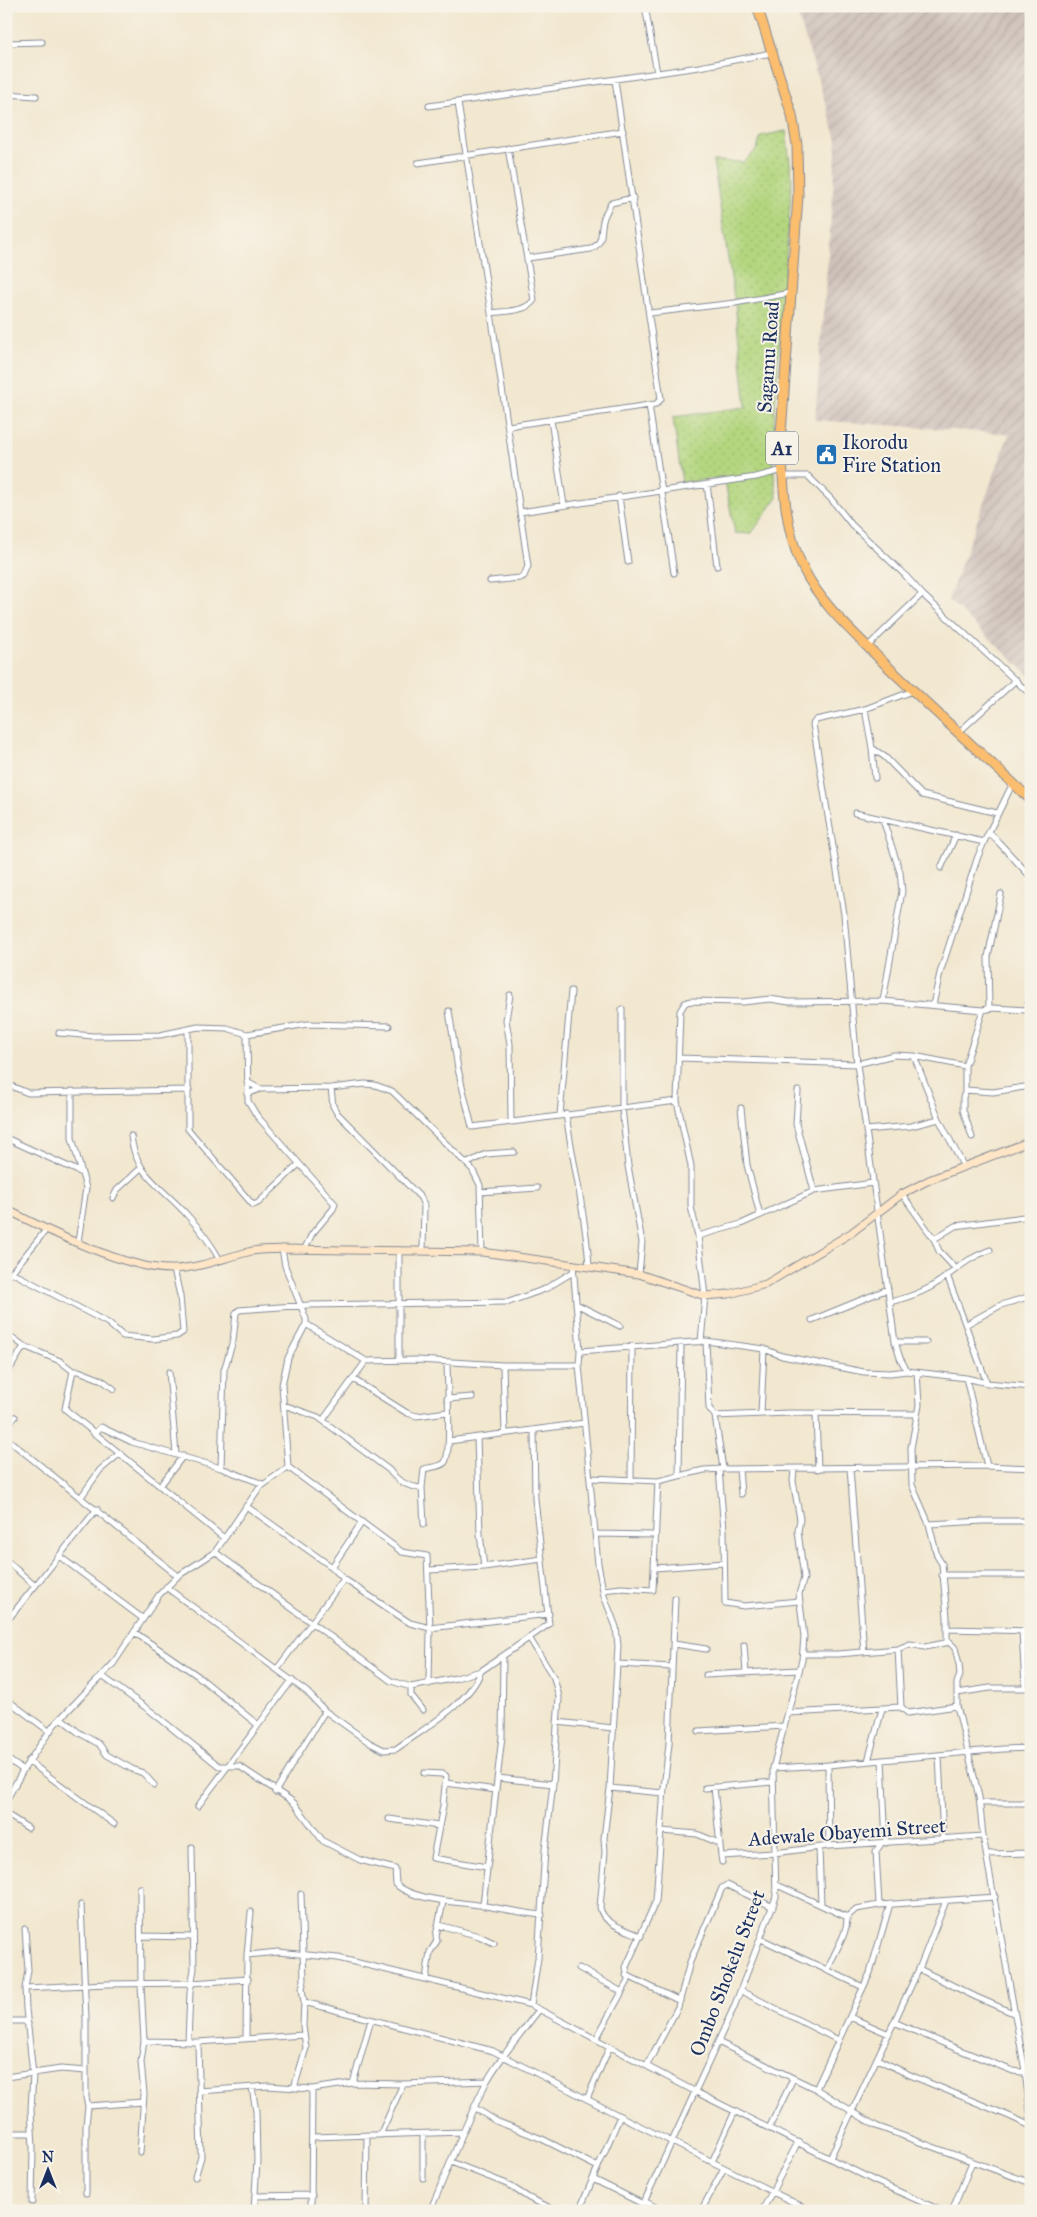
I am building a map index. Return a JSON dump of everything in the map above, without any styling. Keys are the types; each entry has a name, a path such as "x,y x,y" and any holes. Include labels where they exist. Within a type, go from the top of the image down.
{"highway":[{"name":"Sagamu Road","path":"757,6 792,115 797,145 798,196 782,391 781,434 783,473 793,542 802,567 817,593 867,647 1031,800"}],"street":[{"path":"645,6 657,73"},
{"path":"6,43 42,42"},
{"path":"429,106 615,80 771,53"},
{"path":"508,426 656,404 662,395 615,80"},
{"path":"6,94 36,96"},
{"path":"458,102 492,314 528,566 526,573 520,578 490,581"},
{"path":"418,163 623,132"},
{"path":"492,314 525,308 531,305 534,300 508,148"},
{"path":"528,258 591,249 598,246 602,237 603,220 611,203 632,198"},
{"path":"650,313 706,307 790,293"},
{"path":"649,405 674,573"},
{"path":"551,420 564,505"},
{"path":"520,512 783,473 808,476 831,499 852,525 904,574 922,594 1031,695"},
{"path":"706,484 717,566"},
{"path":"619,496 628,562"},
{"path":"867,647 922,594"},
{"path":"958,733 1016,680"},
{"path":"907,1370 903,1365 895,1342 857,1064 844,914 813,724 816,720 865,709 913,691"},
{"path":"865,709 875,778"},
{"path":"872,748 885,757 922,795 997,813"},
{"path":"933,1005 940,973 977,859 997,813 1013,783"},
{"path":"855,813 984,842"},
{"path":"883,820 900,872 902,891 884,1001"},
{"path":"989,832 1031,877"},
{"path":"941,868 956,835"},
{"path":"972,1137 963,1110 965,1066 986,1010 987,962 1001,894"},
{"path":"560,1115 571,991"},
{"path":"510,995 506,1020 510,1044 511,1121"},
{"path":"799,1602 744,1606 725,1602 721,1469 715,1416 709,1408 703,1342 705,1296 698,1236 691,1207 691,1166 677,1101 680,1011 685,1003 690,1001 743,1002 770,999 789,1002 884,1001 986,1010 1028,1011 1031,995"},
{"path":"622,1009 622,1107 628,1166 642,1242 639,1274"},
{"path":"450,1011 458,1069 470,1126 475,1127 677,1101"},
{"path":"59,1034 93,1036 160,1035 188,1029 227,1028 247,1034 308,1024 389,1026"},
{"path":"188,1029 189,1090 187,1117 190,1134 252,1204 258,1203 299,1164"},
{"path":"247,1034 248,1101 257,1116 335,1204 312,1234 305,1248"},
{"path":"679,1058 857,1064 888,1055 914,1056 965,1066"},
{"path":"914,1056 939,1118 964,1167"},
{"path":"247,1082 260,1090"},
{"path":"6,1084 28,1093 189,1090"},
{"path":"247,1094 260,1090 331,1088 365,1084 392,1090 468,1163 480,1185 482,1252"},
{"path":"965,1090 993,1092 1031,1086"},
{"path":"331,1088 332,1106 336,1113 421,1198 424,1206 424,1250"},
{"path":"798,1090 796,1124 814,1190"},
{"path":"72,1091 72,1138 86,1188 78,1242"},
{"path":"741,1108 747,1165 760,1215"},
{"path":"566,1114 573,1166 586,1234 589,1266"},
{"path":"866,1130 911,1126 939,1118"},
{"path":"131,1136 132,1150 141,1168 187,1214 212,1245 220,1260"},
{"path":"6,1138 80,1172"},
{"path":"6,1209 46,1230 138,1264 174,1269 220,1260 250,1251 282,1248 482,1252 639,1274 705,1296 730,1294 766,1284 830,1247 878,1214 902,1194 929,1180 1031,1142"},
{"path":"468,1163 486,1154 514,1152"},
{"path":"113,1198 117,1190 141,1168"},
{"path":"698,1236 741,1224 814,1190 873,1183"},
{"path":"480,1192 537,1188"},
{"path":"902,1194 934,1239 940,1251 955,1268"},
{"path":"934,1239 955,1226 1021,1219 1031,1216"},
{"path":"6,1279 46,1230"},
{"path":"282,1248 285,1266 302,1306 306,1324 288,1358 282,1385 288,1467 402,1552 425,1554 428,1558 429,1684"},
{"path":"399,1250 399,1362"},
{"path":"890,1302 923,1291 955,1268 975,1256 990,1250"},
{"path":"573,1264 580,1351 579,1365 596,1534 603,1590 607,1607 616,1627 618,1664 612,1728 610,1788 604,1838 606,1852 600,1911 615,1925 641,1936"},
{"path":"9,1273 108,1323 120,1335 153,1339 177,1336 183,1332 180,1296 174,1269"},
{"path":"221,1468 224,1370 233,1341 236,1313 244,1308 398,1303 509,1302 545,1289 573,1272"},
{"path":"947,1275 967,1324 986,1383"},
{"path":"812,1320 888,1289"},
{"path":"967,1324 1001,1305 1031,1296"},
{"path":"576,1304 620,1326"},
{"path":"306,1324 366,1361 579,1365"},
{"path":"6,1333 24,1346 60,1361 74,1371 79,1371 102,1380 114,1390"},
{"path":"580,1351 703,1342 764,1349 782,1356 839,1368 882,1373 907,1370 966,1378 986,1383 1031,1387"},
{"path":"895,1342 926,1342"},
{"path":"679,1476 681,1343"},
{"path":"6,1375 24,1346"},
{"path":"631,1480 632,1346"},
{"path":"761,1414 764,1349"},
{"path":"323,1420 366,1361"},
{"path":"424,1524 422,1488 424,1469 445,1462 449,1441 447,1362"},
{"path":"503,1365 505,1433"},
{"path":"74,1371 65,1409 224,1538"},
{"path":"169,1372 176,1454"},
{"path":"917,1372 919,1399 912,1440 914,1493 929,1524 937,1556 942,1564 947,1640 955,1648 959,1664 957,1706 980,1803 983,1836 995,1897 1013,2013 1028,2072 1031,2120"},
{"path":"966,1378 987,1466"},
{"path":"353,1379 407,1413 417,1416 447,1412"},
{"path":"447,1398 472,1396"},
{"path":"284,1405 312,1414 323,1420 389,1470 395,1477 411,1487 422,1488"},
{"path":"715,1416 761,1414 917,1414"},
{"path":"816,1414 818,1469"},
{"path":"6,1427 15,1417"},
{"path":"449,1441 584,1423"},
{"path":"94,1434 101,1427 132,1442 221,1468 263,1484"},
{"path":"215,1552 386,1678 411,1687 481,1671 547,1626 549,1614 535,1499 534,1430"},
{"path":"477,1437 480,1528 484,1567"},
{"path":"6,1438 97,1509 178,1576"},
{"path":"82,1497 100,1470 119,1454"},
{"path":"160,1486 183,1456"},
{"path":"591,1478 658,1482 679,1476 721,1469 987,1466 1031,1468"},
{"path":"6,1801 28,1762 50,1732 79,1697 113,1664 142,1618 166,1587 178,1576 215,1552 263,1484 288,1467"},
{"path":"850,1468 864,1652"},
{"path":"739,1469 741,1494"},
{"name":"Ombo Shokelu Street","path":"640,2211 741,1991 773,1907 777,1885 774,1853 773,1768 804,1654 804,1637 799,1602 800,1587 804,1578 798,1531 800,1519 793,1481 794,1469"},
{"path":"603,1590 621,1588 653,1590 654,1535 658,1482"},
{"path":"246,1506 332,1566 344,1579 410,1623 430,1628 549,1614"},
{"path":"6,1622 97,1509"},
{"path":"929,1524 1031,1521"},
{"path":"332,1566 362,1522"},
{"path":"596,1534 654,1535"},
{"path":"59,1556 142,1618"},
{"path":"429,1570 484,1567 542,1558"},
{"path":"6,1560 35,1586"},
{"path":"654,1568 724,1563"},
{"path":"942,1575 1031,1576"},
{"path":"277,1669 344,1579"},
{"path":"166,1587 292,1680 307,1692 325,1711 384,1750 396,1749 462,1700 478,1679 481,1671"},
{"path":"596,2039 628,1981 626,1968 656,1902 663,1793 669,1744 675,1598"},
{"path":"947,1628 1031,1631"},
{"path":"957,1693 990,1688 1028,1688 1022,1660 1022,1631"},
{"path":"134,1632 186,1667 258,1725"},
{"path":"530,1639 554,1678 559,1697 553,1784 545,1850 542,1915 536,1977 531,2005"},
{"path":"804,1654 898,1649 910,1644 925,1648 950,1642"},
{"path":"674,1644 706,1649"},
{"path":"744,1644 746,1673"},
{"path":"898,1649 900,1707"},
{"path":"483,1905 502,1736 503,1656"},
{"path":"618,1664 672,1667"},
{"path":"706,1675 799,1670"},
{"path":"102,1676 152,1712 211,1761 219,1766 237,1765 247,1770 275,1792 295,1804 323,1841 360,1860 393,1868 396,1871 397,1886 443,1902 483,1905 542,1915"},
{"path":"198,1806 292,1680"},
{"path":"411,1687 411,1695 423,1710"},
{"path":"6,1699 50,1732"},
{"path":"788,1713 900,1707 908,1712 957,1706"},
{"path":"868,1761 882,1709"},
{"path":"275,1792 325,1711"},
{"path":"61,1718 78,1732 99,1744 107,1755 132,1769 143,1772 154,1786"},
{"path":"557,1722 612,1728"},
{"path":"699,1731 784,1726"},
{"path":"773,1768 1031,1748"},
{"path":"939,1756 943,1839"},
{"path":"6,1758 23,1770"},
{"path":"876,1851 883,1843 882,1760"},
{"path":"28,1762 114,1824"},
{"path":"828,1765 829,1846"},
{"path":"424,1773 446,1776 433,1854 434,1859 487,1867"},
{"path":"498,1778 553,1784"},
{"path":"705,1788 773,1782"},
{"path":"446,1783 496,1790"},
{"path":"714,1786 721,1856"},
{"path":"610,1788 663,1793"},
{"path":"980,1803 1031,1803"},
{"path":"6,1814 28,1828"},
{"path":"389,1819 439,1826"},
{"path":"661,1831 701,1835 719,1843"},
{"name":"Adewale Obayemi Street","path":"722,1862 721,1856 774,1853 829,1846 983,1836"},
{"path":"869,1844 876,1851 879,1905"},
{"path":"188,2042 193,1936 192,1847"},
{"path":"819,1848 821,1905"},
{"path":"986,1854 1031,1853"},
{"path":"646,2065 680,2001 690,1962 724,1885 773,1907"},
{"path":"777,1885 847,1916"},
{"path":"140,1888 141,1985 144,2040 141,2062 140,2152"},
{"path":"294,2088 306,2048 303,2034 304,2002 302,1988 304,1980 301,1894"},
{"path":"847,1916 856,1909 879,1905 995,1897"},
{"path":"830,2158 919,1969 946,1901"},
{"path":"426,1979 430,1952 436,1946 443,1902"},
{"path":"816,2089 874,1961 890,1904"},
{"path":"81,1905 85,1985 86,2096 88,2106 86,2126 86,2193"},
{"path":"246,2038 251,1912"},
{"path":"828,1971 830,1961 847,1926 847,1916"},
{"path":"439,1925 479,1936 494,1943"},
{"path":"25,1929 28,1970 25,1988 32,2074 32,2202"},
{"path":"141,1936 193,1936"},
{"path":"761,1939 863,1987"},
{"path":"248,1955 278,1952 338,1958 531,2005 696,2092 875,2181 942,2211"},
{"path":"579,1968 622,1992"},
{"path":"919,1969 1013,2013"},
{"path":"626,1975 680,2001"},
{"path":"25,1988 85,1985 192,1984 248,1979"},
{"path":"741,1991 838,2040"},
{"path":"304,2002 493,2050 503,2057 811,2211"},
{"path":"430,2211 451,2162 454,2148 487,2081 539,2010"},
{"path":"850,2017 889,2034"},
{"path":"353,2083 371,2020"},
{"path":"6,2021 24,2021 28,2024"},
{"path":"894,2022 1013,2071 1028,2072"},
{"path":"144,2040 198,2042 303,2034"},
{"path":"195,2177 200,2156 198,2042"},
{"path":"718,2042 816,2089 876,2126 1031,2183"},
{"path":"587,2099 610,2046"},
{"path":"877,2059 910,2075 1031,2126"},
{"path":"6,2077 61,2069 86,2071"},
{"path":"769,2128 793,2079"},
{"path":"199,2091 268,2086 312,2089 353,2083 403,2084 487,2081"},
{"path":"380,2135 403,2084"},
{"path":"252,2088 256,2111 254,2211"},
{"path":"312,2089 312,2211"},
{"path":"88,2106 142,2102"},
{"path":"475,2108 496,2120 542,2139 598,2167"},
{"path":"712,2162 735,2111"},
{"path":"579,2211 620,2116"},
{"path":"313,2137 462,2132"},
{"path":"6,2133 31,2133"},
{"path":"423,2134 423,2178"},
{"path":"366,2211 367,2135"},
{"path":"762,2211 798,2142"},
{"path":"451,2162 507,2184 557,2211"},
{"path":"952,2211 972,2162"},
{"path":"701,2211 724,2168"},
{"path":"593,2179 663,2211"},
{"path":"255,2196 312,2195"}],"shaded area":[{"path":"795,6 1031,6 1031,677 948,600 1009,434 815,420 837,140"}],"green space":[{"path":"786,131 792,179 775,404 773,464 777,498 751,534 735,533 724,477 682,483 673,417 746,407 735,303 713,161 744,162 757,149 761,136"}],"place":[{"name":"Ikorodu Fire Station","path":"826,454"}]}
